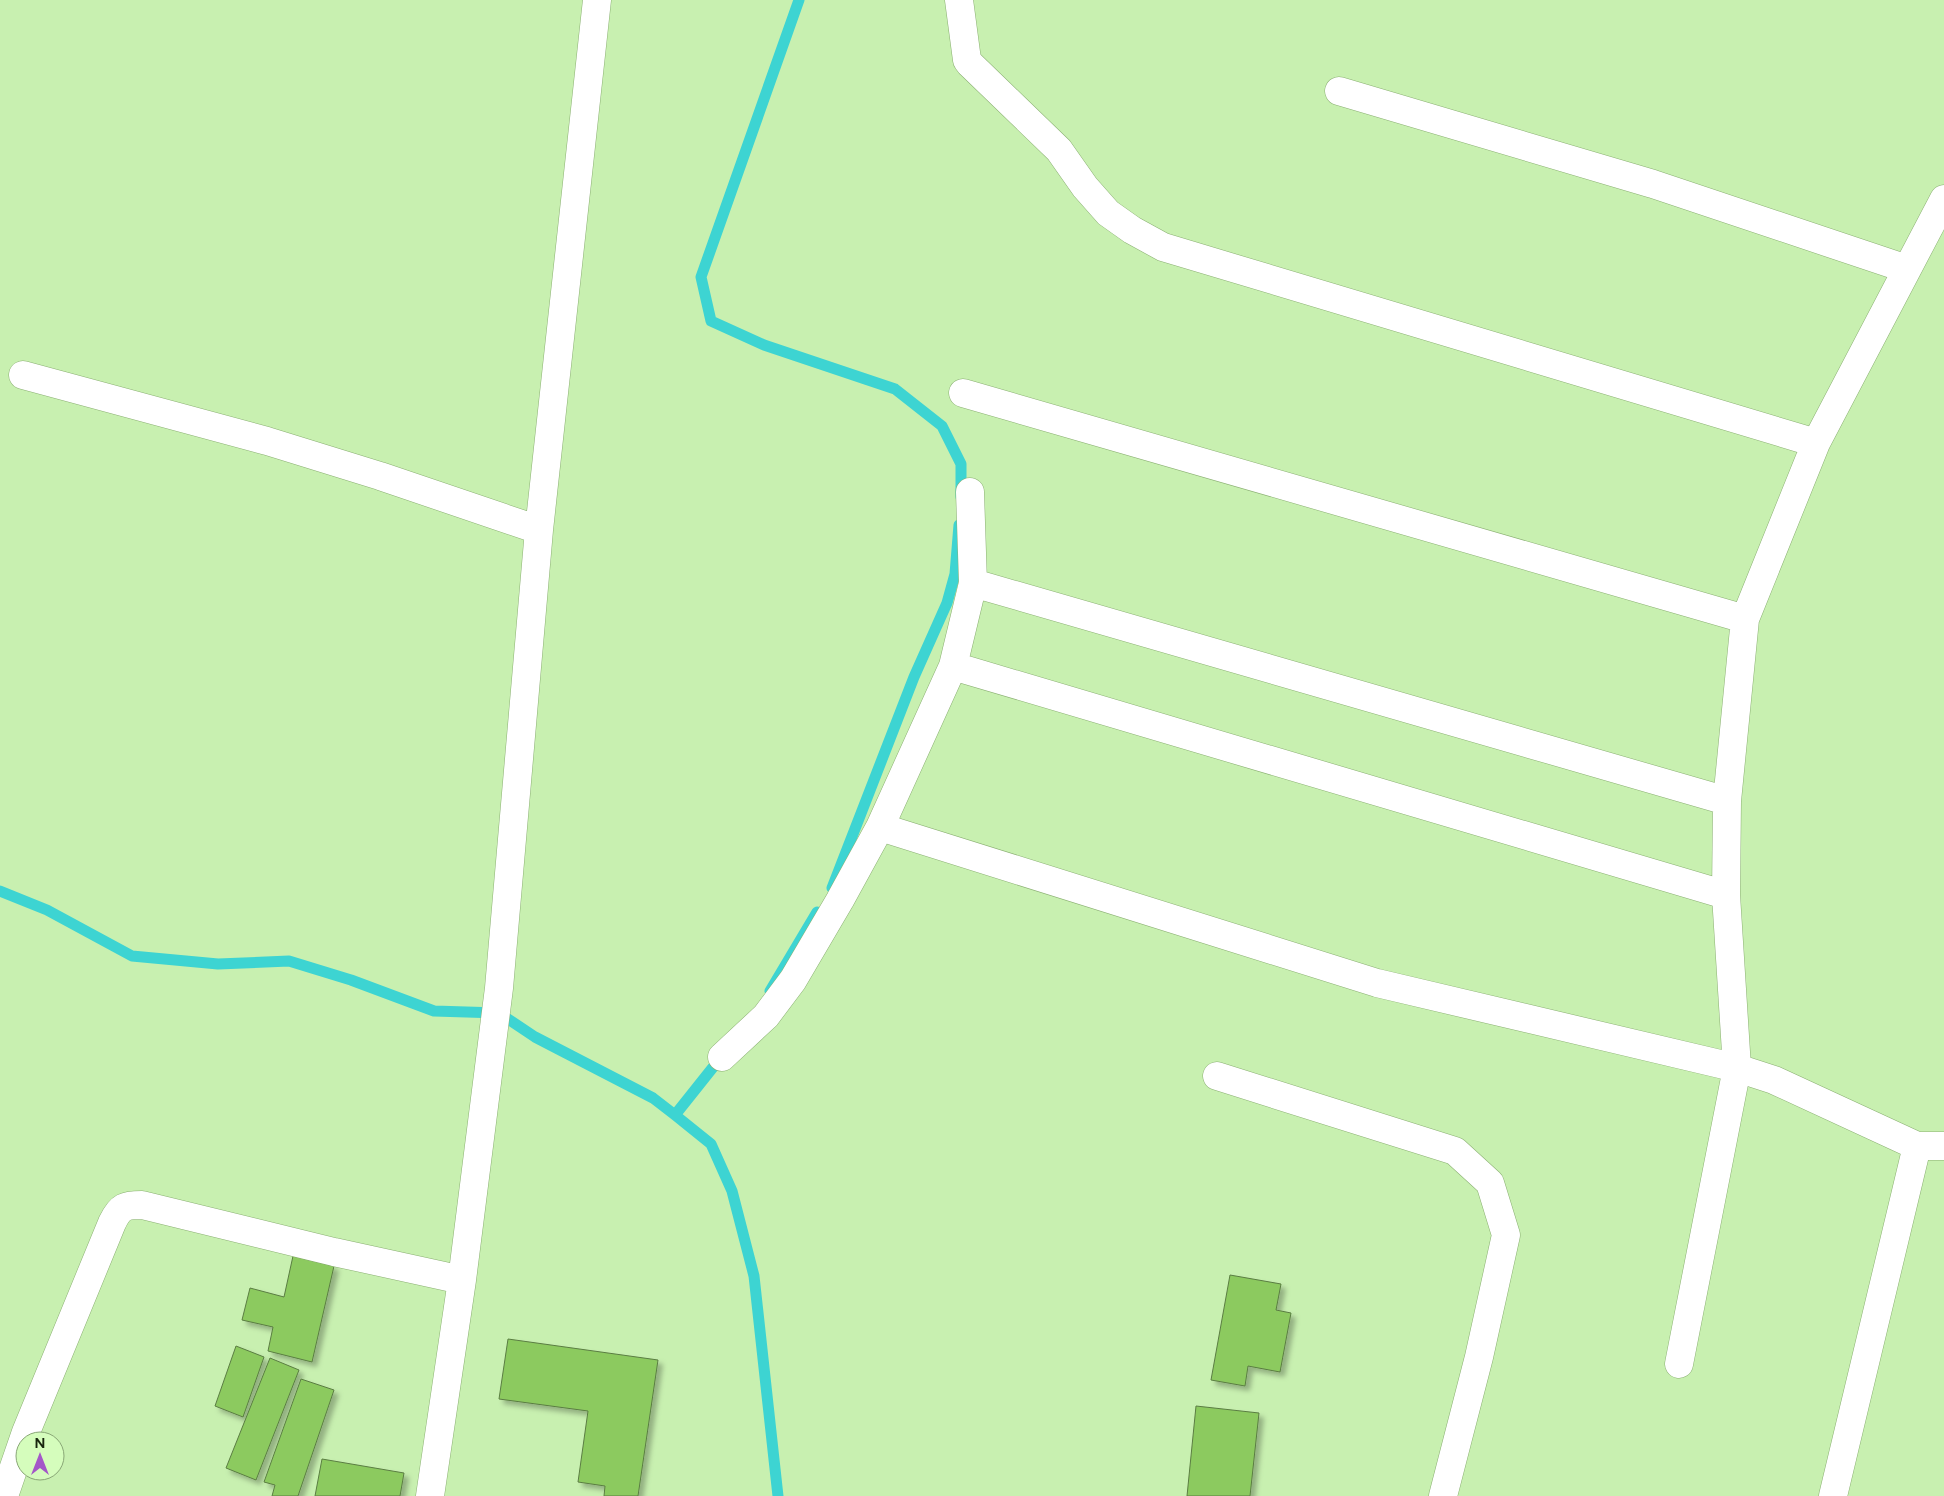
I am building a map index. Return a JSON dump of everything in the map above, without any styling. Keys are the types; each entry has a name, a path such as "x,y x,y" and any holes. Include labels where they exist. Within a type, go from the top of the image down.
{"street":[{"path":"430,1496 462,1280 499,988 539,530 597,0"},
{"path":"959,0 967,60 970,64 1059,150 1085,187 1108,213 1132,230 1162,247 1816,443"},
{"path":"1339,91 1653,184 1907,269"},
{"path":"1679,1364 1737,1068 1726,895 1727,801 1745,619 1816,443 1944,199"},
{"path":"23,376 267,440 539,530"},
{"path":"963,393 1745,619"},
{"path":"722,1057 766,1016 793,980 880,827 953,666 974,583 970,492"},
{"path":"974,583 1727,801"},
{"path":"953,666 1726,895"},
{"path":"880,827 1377,983 1737,1068 1774,1080 1917,1146 1944,1146"},
{"path":"1217,1076 1455,1150 1490,1183 1506,1235 1479,1357 1444,1496"},
{"path":"1833,1496 1917,1146"},
{"path":"4,1496 26,1432 112,1223 118,1211 128,1205 142,1205 334,1252 462,1280"}],"building":[{"path":"293,1256 334,1266 312,1362 268,1351 273,1327 242,1320 250,1288 284,1297"},
{"path":"1230,1275 1281,1284 1276,1310 1291,1313 1280,1372 1248,1366 1245,1386 1211,1380"},
{"path":"508,1339 658,1360 638,1496 604,1496 605,1486 578,1482 588,1411 499,1399"},
{"path":"236,1346 264,1357 243,1417 215,1406"},
{"path":"270,1358 299,1370 256,1480 226,1468"},
{"path":"301,1379 334,1390 298,1496 272,1496 275,1485 264,1482"},
{"path":"1196,1406 1259,1413 1250,1496 1187,1496"},
{"path":"322,1459 404,1473 400,1496 315,1496"}],"waterway":[{"path":"799,0 701,277 711,321 764,345 895,389 942,426 961,464 961,497"},
{"path":"832,888 914,677 947,603 955,574 959,525"},
{"path":"0,891 47,910 132,956 218,964 289,961 351,980 434,1011 499,1013 535,1037 653,1098 675,1115 711,1144 732,1191 754,1276 778,1496"},
{"path":"770,991 817,912"},
{"path":"675,1115 722,1056"}]}
